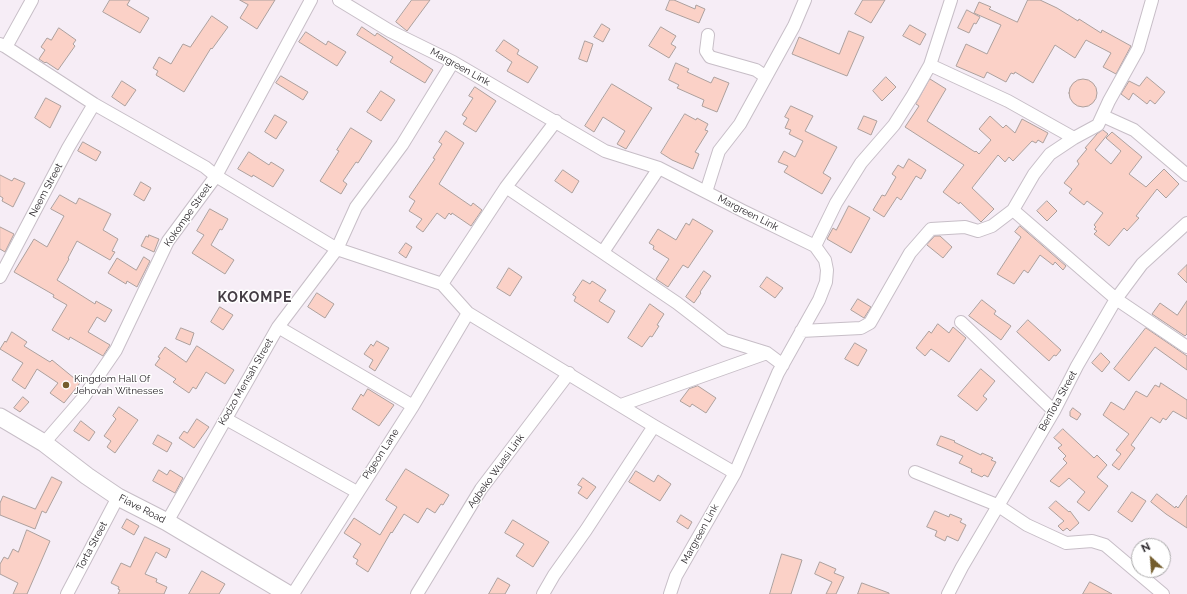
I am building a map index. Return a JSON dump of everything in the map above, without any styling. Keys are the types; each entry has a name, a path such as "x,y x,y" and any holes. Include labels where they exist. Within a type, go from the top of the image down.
{"street":[{"path":"32,0 3,45 94,104 205,167 216,176 337,249 442,284 468,313 654,426 735,473"},
{"name":"Kokompe Street","path":"44,443 83,398 116,350 168,241 216,176 311,0"},
{"name":"Margreen Link","path":"339,0 390,31 453,62 556,121 569,131 605,150 659,168 815,246 825,260 827,270 826,282 819,300 783,365 735,473 676,576 670,594"},
{"path":"706,192 719,151 740,124 794,26 805,0"},
{"path":"815,246 836,203 861,163 894,125 914,95 930,65 951,0"},
{"path":"801,331 860,328 870,323 910,253 931,229 965,228 978,231 992,226 1013,210 1034,174 1050,154 1074,138 1098,125 1109,101 1138,49 1152,0"},
{"path":"708,35 706,50 710,57 756,70 766,77"},
{"name":"Kodzo Mensah Street","path":"167,522 278,327 337,249 356,207 402,145 453,62"},
{"path":"930,65 1008,101 1074,138"},
{"name":"Neem Street","path":"0,277 68,148 94,104"},
{"path":"1102,116 1134,130 1176,164 1187,175"},
{"path":"442,284 506,187 556,121"},
{"path":"603,252 659,168"},
{"path":"506,187 678,303 725,340 767,353 783,365"},
{"path":"1013,210 1116,299 1187,347"},
{"name":"BenTota Street","path":"948,594 997,505 1054,411 1077,366 1116,299 1142,264 1187,223"},
{"name":"Pigeon Lane","path":"293,594 412,406 468,313"},
{"path":"961,322 1054,411"},
{"path":"278,327 412,406"},
{"path":"621,405 767,353"},
{"name":"Agbeko Wuasi Link","path":"417,594 481,489 569,373"},
{"name":"Fiave Road","path":"0,417 44,443 118,498 167,522 288,594"},
{"path":"226,419 357,492"},
{"path":"543,594 554,575 586,530 654,426"},
{"path":"915,472 997,505 1027,525 1066,543 1092,541 1105,545 1163,594"},
{"name":"Torta Street","path":"67,594 118,498"}],"building":[{"path":"110,0 130,0 127,5 149,18 140,33 103,12"},
{"path":"240,0 275,0 257,29 240,18 248,5"},
{"path":"412,0 430,0 407,31 396,22"},
{"path":"670,0 674,0 695,9 696,5 705,9 699,23 666,10"},
{"path":"863,0 885,0 871,23 855,14"},
{"path":"1028,0 1040,0 1057,8 1078,21 1079,19 1101,33 1102,30 1131,46 1116,74 1103,67 1111,53 1086,40 1075,58 1055,45 1033,83 1015,72 1014,74 1011,73 1006,82 987,72 984,78 956,66 966,44 987,54 1001,25 974,13 979,2 991,7 989,9 1017,22"},
{"path":"967,10 980,17 976,24 974,23 969,33 958,28"},
{"path":"212,16 228,27 212,49 211,48 184,92 156,75 158,71 153,68 159,57 171,64 183,44 190,47"},
{"path":"602,24 610,29 603,42 594,37"},
{"path":"910,25 926,34 920,45 903,36"},
{"path":"362,27 375,36 377,33 433,70 425,83 390,62 393,57 357,35"},
{"path":"661,27 676,36 671,44 676,47 669,58 649,46"},
{"path":"59,28 76,40 73,44 75,46 58,70 39,59 45,50 41,47 47,38 51,40"},
{"path":"849,31 864,37 847,76 792,54 799,37 839,54"},
{"path":"306,32 326,45 328,41 346,52 337,66 299,42"},
{"path":"504,40 519,50 517,54 538,67 528,83 507,71 512,62 496,51"},
{"path":"585,41 593,44 587,62 579,59"},
{"path":"676,63 689,69 687,72 711,83 714,77 729,83 717,112 702,106 704,100 677,88 679,85 669,80"},
{"path":"281,76 308,92 303,100 276,83"},
{"path":"886,77 896,87 882,101 873,91"},
{"path":"1147,77 1165,92 1155,104 1150,100 1147,104 1133,93 1129,100 1121,94 1129,81 1139,86"},
{"path":"930,79 946,89 927,121 979,154 991,140 979,129 990,116 1003,128 1006,125 1015,133 1022,119 1048,133 1043,143 1038,140 1036,143 1032,141 1013,161 1009,157 1005,162 998,155 972,188 994,209 981,222 960,202 959,204 943,192 964,165 905,127 919,106 916,104"},
{"path":"1083,79 1093,83 1097,93 1093,103 1083,107 1073,103 1069,93 1073,83"},
{"path":"122,81 136,90 125,106 112,97"},
{"path":"612,84 652,108 626,149 617,144 625,131 603,117 594,132 585,126"},
{"path":"475,87 496,101 476,132 463,124 467,118 462,115 473,98 469,96"},
{"path":"381,91 395,100 381,121 367,112"},
{"path":"46,98 61,106 50,128 35,118"},
{"path":"791,106 813,116 805,131 837,147 823,173 831,178 822,194 784,172 788,166 778,162 784,151 795,157 803,141 789,134 791,130 785,128 789,119 785,117"},
{"path":"685,114 708,124 705,130 708,131 695,152 699,154 693,169 672,160 661,153"},
{"path":"275,115 287,122 276,139 265,132"},
{"path":"864,116 877,121 871,135 858,129"},
{"path":"351,128 372,141 358,163 356,162 343,181 347,184 341,194 320,181 339,151 337,150"},
{"path":"1103,130 1108,134 1095,150 1111,164 1121,151 1106,138 1112,132 1142,157 1129,174 1146,187 1164,169 1179,184 1166,198 1157,189 1136,216 1139,218 1127,231 1124,228 1109,246 1094,234 1097,231 1094,229 1096,227 1094,225 1103,213 1087,201 1084,205 1069,193 1072,189 1064,183 1079,164 1077,161 1087,149 1085,148 1097,134"},
{"path":"446,131 464,143 439,184 471,206 473,203 482,210 471,226 452,213 451,215 449,213 445,219 437,213 423,232 416,227 422,219 409,211 415,201 409,197 435,159 433,158 442,144 439,142"},
{"path":"83,142 101,152 96,161 78,151"},
{"path":"249,152 269,165 271,162 284,170 273,187 253,175 252,177 238,169"},
{"path":"909,159 926,170 921,179 916,176 901,200 897,197 884,217 873,210 882,195 885,196 896,177 892,174 898,165 903,168"},
{"path":"563,170 579,181 572,193 555,181"},
{"path":"0,175 12,181 14,178 25,183 13,207 2,201 3,198 0,196"},
{"path":"141,182 151,188 144,201 134,195"},
{"path":"60,195 76,204 79,198 111,214 103,230 118,239 112,251 115,252 110,260 77,241 57,280 95,304 96,301 112,310 105,322 97,317 88,332 110,345 103,356 70,337 69,340 52,330 67,305 53,297 54,295 14,272 34,239 47,247 64,216 51,209"},
{"path":"1047,201 1057,211 1047,221 1037,211"},
{"path":"849,206 870,218 851,253 827,239 833,228 836,230"},
{"path":"210,209 228,219 222,230 220,229 211,245 234,260 225,274 192,253 204,235 197,231"},
{"path":"693,219 713,231 688,268 683,265 668,287 656,279 669,259 653,249 654,246 649,243 658,229 676,240 686,223 689,225"},
{"path":"1020,226 1066,266 1063,270 1055,262 1053,265 1040,255 1028,273 1024,270 1014,284 997,274 1021,237 1015,232"},
{"path":"0,227 14,234 5,252 0,249"},
{"path":"149,235 159,239 154,252 141,246 146,236 148,237"},
{"path":"935,236 940,236 952,247 943,258 927,245"},
{"path":"406,243 412,247 406,258 399,253"},
{"path":"144,257 150,261 137,287 127,281 126,284 108,273 117,258 136,270"},
{"path":"1187,265 1187,283 1178,274"},
{"path":"509,268 522,277 510,296 497,288"},
{"path":"704,271 711,276 694,303 686,297"},
{"path":"767,277 783,288 775,298 760,287"},
{"path":"583,280 590,284 592,281 606,290 599,301 615,311 608,323 574,301 576,297 573,295"},
{"path":"317,293 334,304 325,318 308,307"},
{"path":"858,299 871,307 864,318 851,310"},
{"path":"982,300 996,311 994,314 1011,326 1001,340 969,316"},
{"path":"1187,301 1187,334 1185,336 1152,314 1160,303 1177,315"},
{"path":"650,304 664,314 652,337 650,336 642,347 628,338"},
{"path":"220,307 233,315 223,330 211,322"},
{"path":"1028,320 1061,350 1049,361 1017,332"},
{"path":"938,324 949,333 953,327 966,338 949,362 931,349 925,356 916,348 929,331 931,333"},
{"path":"181,328 194,333 190,345 176,339"},
{"path":"1146,328 1187,356 1187,370 1155,347 1129,381 1114,369"},
{"path":"12,332 27,342 24,346 50,362 52,360 80,383 64,403 50,393 58,383 37,369 25,389 12,380 23,363 0,349"},
{"path":"377,341 389,348 375,371 369,367 373,360 364,354 371,344 373,346"},
{"path":"855,343 867,350 858,366 845,359"},
{"path":"197,346 234,370 225,384 206,372 196,389 193,387 189,393 173,382 176,379 155,365 160,358 158,357 165,347 186,362"},
{"path":"1101,353 1110,362 1102,372 1092,363"},
{"path":"981,369 995,381 983,396 987,399 977,411 958,396"},
{"path":"1161,383 1187,400 1187,419 1173,411 1166,420 1163,418 1160,423 1151,417 1131,445 1135,448 1119,470 1112,465 1121,454 1116,450 1129,434 1103,415 1111,402 1124,410 1136,391 1147,397 1155,385 1159,387"},
{"path":"698,386 716,398 706,413 692,404 690,407 680,401 689,389"},
{"path":"368,389 394,405 379,426 352,409 361,394 363,396"},
{"path":"23,397 29,402 20,412 14,408"},
{"path":"119,407 138,420 115,453 107,447 111,441 104,436 116,419 113,416"},
{"path":"1073,408 1081,414 1077,420 1070,416 1070,412"},
{"path":"197,419 209,427 194,448 179,438 184,431 187,433"},
{"path":"81,421 95,432 89,441 74,431"},
{"path":"1063,429 1094,458 1097,455 1107,465 1097,477 1108,486 1089,511 1077,502 1085,492 1069,478 1059,487 1050,481 1067,463 1063,459 1066,456 1058,448 1062,445 1054,438"},
{"path":"158,435 172,443 167,452 153,444"},
{"path":"941,436 955,441 954,442 981,455 982,453 993,458 991,460 996,462 988,477 984,475 982,477 971,472 972,469 959,463 963,456 937,445"},
{"path":"406,469 449,495 443,505 441,504 435,513 427,508 418,523 404,514 392,533 391,532 368,572 356,564 358,560 353,557 361,544 344,533 354,518 380,535 397,507 386,500"},
{"path":"159,470 167,475 170,470 183,478 175,493 153,481"},
{"path":"636,471 654,482 658,475 671,484 660,501 629,482"},
{"path":"52,477 62,482 46,513 42,511 35,529 0,515 0,503 3,496 35,509"},
{"path":"583,478 596,487 587,499 578,493 582,487 578,485"},
{"path":"1132,492 1146,501 1132,522 1118,512"},
{"path":"1157,494 1175,508 1176,506 1178,508 1187,495 1187,528 1151,502"},
{"path":"1056,501 1069,512 1070,511 1079,523 1070,531 1067,528 1063,531 1058,526 1064,521 1049,508"},
{"path":"935,511 949,517 950,514 962,519 960,522 966,525 958,541 947,536 945,541 935,536 937,531 927,527"},
{"path":"681,515 692,522 688,529 677,522"},
{"path":"127,519 139,526 134,535 122,528"},
{"path":"513,520 549,542 533,567 516,556 524,544 505,533"},
{"path":"27,530 50,541 27,594 13,594 18,583 0,574 0,564 4,557 8,559 13,549 18,552"},
{"path":"145,537 170,549 166,558 156,552 145,574 157,579 156,582 167,587 164,594 118,594 120,590 118,589 119,587 111,583 121,563 130,567"},
{"path":"782,554 802,560 791,594 770,594"},
{"path":"820,562 836,569 834,573 844,577 836,594 826,594 832,582 815,574"},
{"path":"202,571 225,584 219,594 189,594"},
{"path":"498,578 510,585 505,594 489,594"},
{"path":"1090,582 1112,594 1083,594"},
{"path":"862,583 889,593 889,594 858,594"}],"place":[{"name":"Kingdom Hall Of Jehovah Witnesses","path":"66,385"}],"district":[{"name":"KOKOMPE","path":"255,298"}]}
